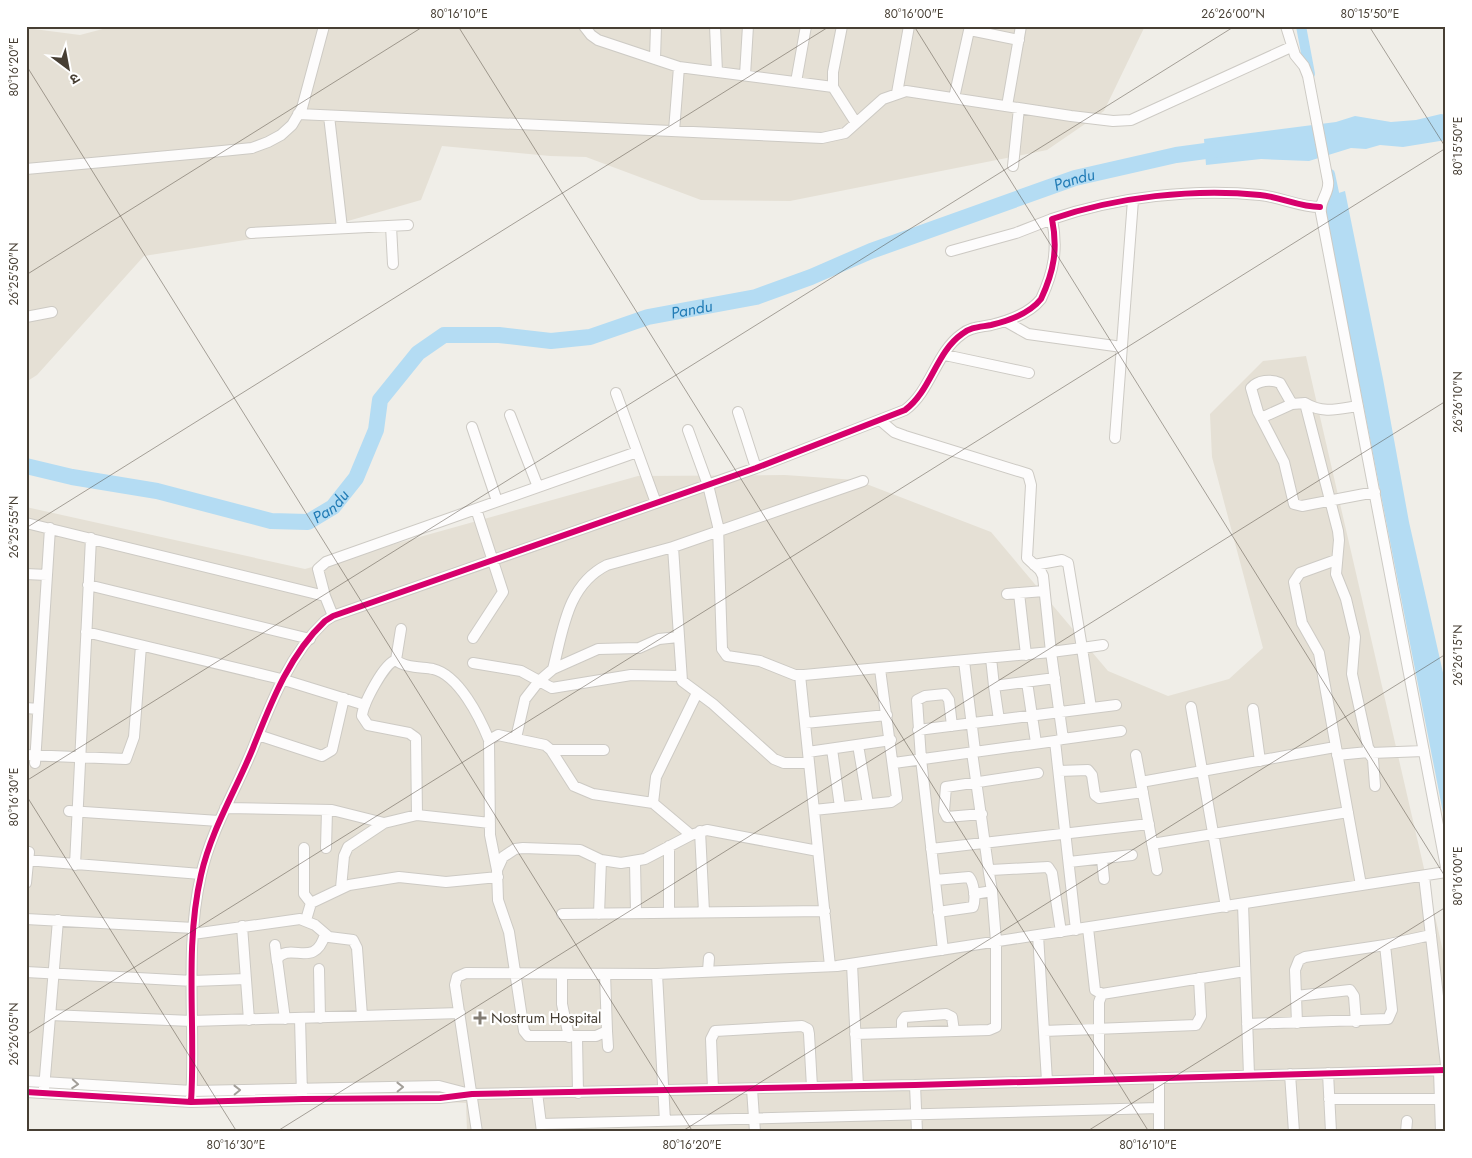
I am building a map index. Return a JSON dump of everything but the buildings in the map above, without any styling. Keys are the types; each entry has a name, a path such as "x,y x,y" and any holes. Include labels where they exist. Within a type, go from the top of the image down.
{"street":[{"path":"26,169 252,148 281,135 302,108 324,26"},
{"path":"584,26 591,36 598,40 679,67 833,87"},
{"path":"654,59 656,26"},
{"path":"715,26 717,72"},
{"path":"745,75 748,26"},
{"path":"796,82 806,26"},
{"path":"842,26 833,72 833,87 856,123"},
{"path":"896,93 909,26"},
{"path":"1007,106 1021,26"},
{"path":"1286,26 1292,47 1308,76 1325,161 1329,186 1320,207 1446,867"},
{"path":"954,98 970,28 1019,40"},
{"path":"298,114 822,138 845,133 875,105 896,93 906,91 1113,121 1131,120 1292,47"},
{"path":"674,131 679,67"},
{"path":"1014,166 1019,108"},
{"path":"329,116 342,228"},
{"path":"951,251 1016,234 1052,219 1133,200 1168,194 1262,195 1308,207 1320,207"},
{"path":"1115,438 1133,200"},
{"path":"192,1097 193,931 201,874 219,821 281,679 318,627 333,616 756,468 881,421 912,405 956,338 969,329 1006,321 1031,308 1041,299 1057,246 1052,219"},
{"path":"251,233 408,225"},
{"path":"391,226 393,264"},
{"path":"26,317 52,312"},
{"path":"1006,321 1028,334 1122,347"},
{"path":"945,354 1028,373"},
{"path":"1292,404 1280,383 1272,380 1257,383 1252,388 1251,392 1261,418 1284,462 1294,504 1302,506 1375,492"},
{"path":"616,393 656,503"},
{"path":"1261,418 1292,404 1305,403 1313,409 1325,411 1358,406"},
{"path":"1305,403 1331,500 1339,540 1336,574 1346,599 1355,637 1352,674 1368,747 1371,753 1424,751"},
{"path":"738,412 756,468"},
{"path":"510,415 538,487"},
{"path":"881,421 900,434 1028,474 1031,485 1026,551 1027,558 1043,576 1059,712 1058,771 1076,930"},
{"path":"472,427 496,501"},
{"path":"688,430 708,485 718,532 723,653 727,656 760,660 800,675 964,661 1102,646"},
{"path":"333,616 318,575 321,564 637,452"},
{"path":"553,669 568,613 581,585 607,564 673,547 863,481"},
{"path":"473,638 502,592 476,509"},
{"path":"26,523 325,596"},
{"path":"50,528 38,709 32,757 126,759 134,737 141,646"},
{"path":"75,865 73,811 80,757 91,538"},
{"path":"673,547 680,676 682,681 713,704 774,759 784,763 809,763"},
{"path":"1034,565 1062,560 1068,563 1091,708"},
{"path":"1336,560 1300,573 1294,582 1302,623 1319,654 1361,886"},
{"path":"26,574 47,575"},
{"path":"88,585 310,639"},
{"path":"1007,594 1044,591"},
{"path":"1019,593 1026,655"},
{"path":"401,629 396,660 386,667 365,705 362,716 368,725 409,733 416,738 417,814"},
{"path":"86,632 281,679 365,705"},
{"path":"516,738 521,707 539,681 553,669 598,649 639,648 659,639 678,637"},
{"path":"991,658 999,720"},
{"path":"396,660 401,664 434,669 447,676 471,704 489,740 490,823 497,874 498,900 509,932 524,1031 528,1036 573,1037 596,1036 607,1031"},
{"path":"855,1034 989,1030 996,1027 996,941 992,891 977,781 964,661"},
{"path":"473,663 514,669 526,673 552,688 631,675 680,676"},
{"path":"814,810 891,802 898,798 880,669"},
{"path":"800,675 830,966"},
{"path":"994,686 1055,678"},
{"path":"1027,682 1036,743"},
{"path":"653,803 656,777 697,693"},
{"path":"943,950 921,759 917,700 945,694 949,700 952,726"},
{"path":"258,735 322,756 332,750 344,698"},
{"path":"918,730 1116,705"},
{"path":"1191,707 1226,907"},
{"path":"26,708 38,709"},
{"path":"1253,709 1260,761"},
{"path":"805,723 887,715"},
{"path":"894,763 1121,731"},
{"path":"489,740 498,735 545,745 551,750 568,780 582,791 653,803 695,833 704,912"},
{"path":"808,752 890,740"},
{"path":"858,745 868,804"},
{"path":"832,749 840,807"},
{"path":"551,750 604,750"},
{"path":"1058,771 1088,770 1092,775 1095,795 1099,798 1202,771 1336,751 1364,752 1371,754 1375,786"},
{"path":"1136,755 1157,870"},
{"path":"982,814 950,818 944,811 946,787 1038,773"},
{"path":"225,808 327,810 344,812 384,823"},
{"path":"326,848 327,810"},
{"path":"73,811 219,821"},
{"path":"1152,844 1348,812"},
{"path":"341,888 344,856 348,848 384,823 417,814 490,823"},
{"path":"931,849 1149,824"},
{"path":"497,874 504,857 515,849 580,850 601,860 621,863 635,862 695,833 707,830 818,851"},
{"path":"669,846 669,913"},
{"path":"304,848 304,894 311,903"},
{"path":"1068,862 1132,855"},
{"path":"26,883 28,858 75,865 201,874"},
{"path":"1102,859 1104,879"},
{"path":"599,914 601,860"},
{"path":"635,862 636,913"},
{"path":"989,872 991,870 1042,867 1051,869 1062,932"},
{"path":"477,1132 455,985 457,977 466,973 658,974 852,964 1446,872"},
{"path":"306,920 311,903 341,888 362,882 399,877 446,882 497,874"},
{"path":"1424,876 1443,1068 1440,1099 1441,1132"},
{"path":"935,880 969,877 974,894 973,907 938,912"},
{"path":"974,894 992,891"},
{"path":"1243,904 1249,1076"},
{"path":"562,914 825,911"},
{"path":"26,919 193,931 291,919 306,920 334,939 350,939 356,943 362,1016"},
{"path":"43,1093 58,920"},
{"path":"242,926 249,1020"},
{"path":"1088,928 1095,990 1102,994 1245,971"},
{"path":"277,962 282,954 316,951 322,946 326,934"},
{"path":"1038,936 1047,1081"},
{"path":"1297,1023 1295,970 1299,960 1306,956 1385,945 1431,936"},
{"path":"275,944 285,1019"},
{"path":"1247,1024 1381,1021 1391,1015 1392,1010 1385,945"},
{"path":"708,971 709,958"},
{"path":"852,964 858,1086"},
{"path":"319,968 320,1018"},
{"path":"26,972 193,980 246,979"},
{"path":"562,974 562,1004 573,1037 578,1093"},
{"path":"605,974 608,1047"},
{"path":"658,974 663,1090 670,1125"},
{"path":"1044,1031 1196,1025 1201,1016 1199,978"},
{"path":"1296,996 1350,990 1354,996 1356,1022"},
{"path":"1099,1080 1099,1002 1102,994"},
{"path":"50,1015 192,1022 460,1013"},
{"path":"902,1032 902,1022 905,1017 946,1014 952,1017 954,1031"},
{"path":"300,1018 302,1094"},
{"path":"713,1089 711,1039 715,1031 802,1026 808,1029 809,1034 812,1087"},
{"path":"26,1092 113,1097 192,1097 302,1094 439,1086 472,1094 578,1093 1249,1076 1443,1068"},
{"path":"1328,1073 1330,1132"},
{"path":"1290,1074 1294,1132"},
{"path":"1159,1132 1160,1078"},
{"path":"26,1081 115,1086 192,1097"},
{"path":"915,1085 917,1132"},
{"path":"113,1097 115,1086"},
{"path":"752,1088 755,1132"},
{"path":"537,1093 542,1128 670,1125 916,1114 1159,1108"},
{"path":"1329,1099 1440,1099"},
{"path":"1406,1132 1407,1120"}],"shaded area":[{"path":"114,26 1145,26 1104,111 1047,150 790,201 701,200 586,157 550,156 442,146 421,200 327,227 144,256 37,375 26,382 26,28 80,35"},
{"path":"1306,356 1446,964 1446,1132 467,1132 466,1103 26,1081 26,507 305,569 638,476 785,475 856,480 991,532 1108,671 1168,696 1229,679 1263,648 1212,457 1210,414 1263,361"}],"water":[{"path":"1441,114 1446,115 1446,140 1403,147 1380,145 1366,149 1351,148 1309,161 1261,159 1206,165 1204,139 1336,122 1355,116 1391,122 1416,120"},
{"path":"1345,191 1383,379 1409,522 1446,686 1446,828 1323,198"}],"waterway":[{"path":"1301,26 1310,74"},
{"name":"Pandu","path":"26,466 72,477 157,491 271,521 308,522 333,507 356,478 376,430 380,400 418,353 444,335 499,335 551,341 590,337 648,317 756,297 811,277 871,251 1075,178 1176,155 1228,148"},
{"path":"1330,174 1337,207"}],"cycle path":[{"path":"191,1102 193,931 196,903 205,858 217,826 282,680 301,649 325,621 333,616 756,468 905,410 921,393 946,351 962,334 972,329 1018,316 1041,299 1054,260 1055,240 1052,219 1102,205 1155,196 1182,194 1235,193 1260,195 1320,207"},
{"path":"26,1092 191,1102 440,1098 472,1094 915,1085 1446,1070"}],"place":[{"name":"Nostrum Hospital","path":"480,1018"}]}
